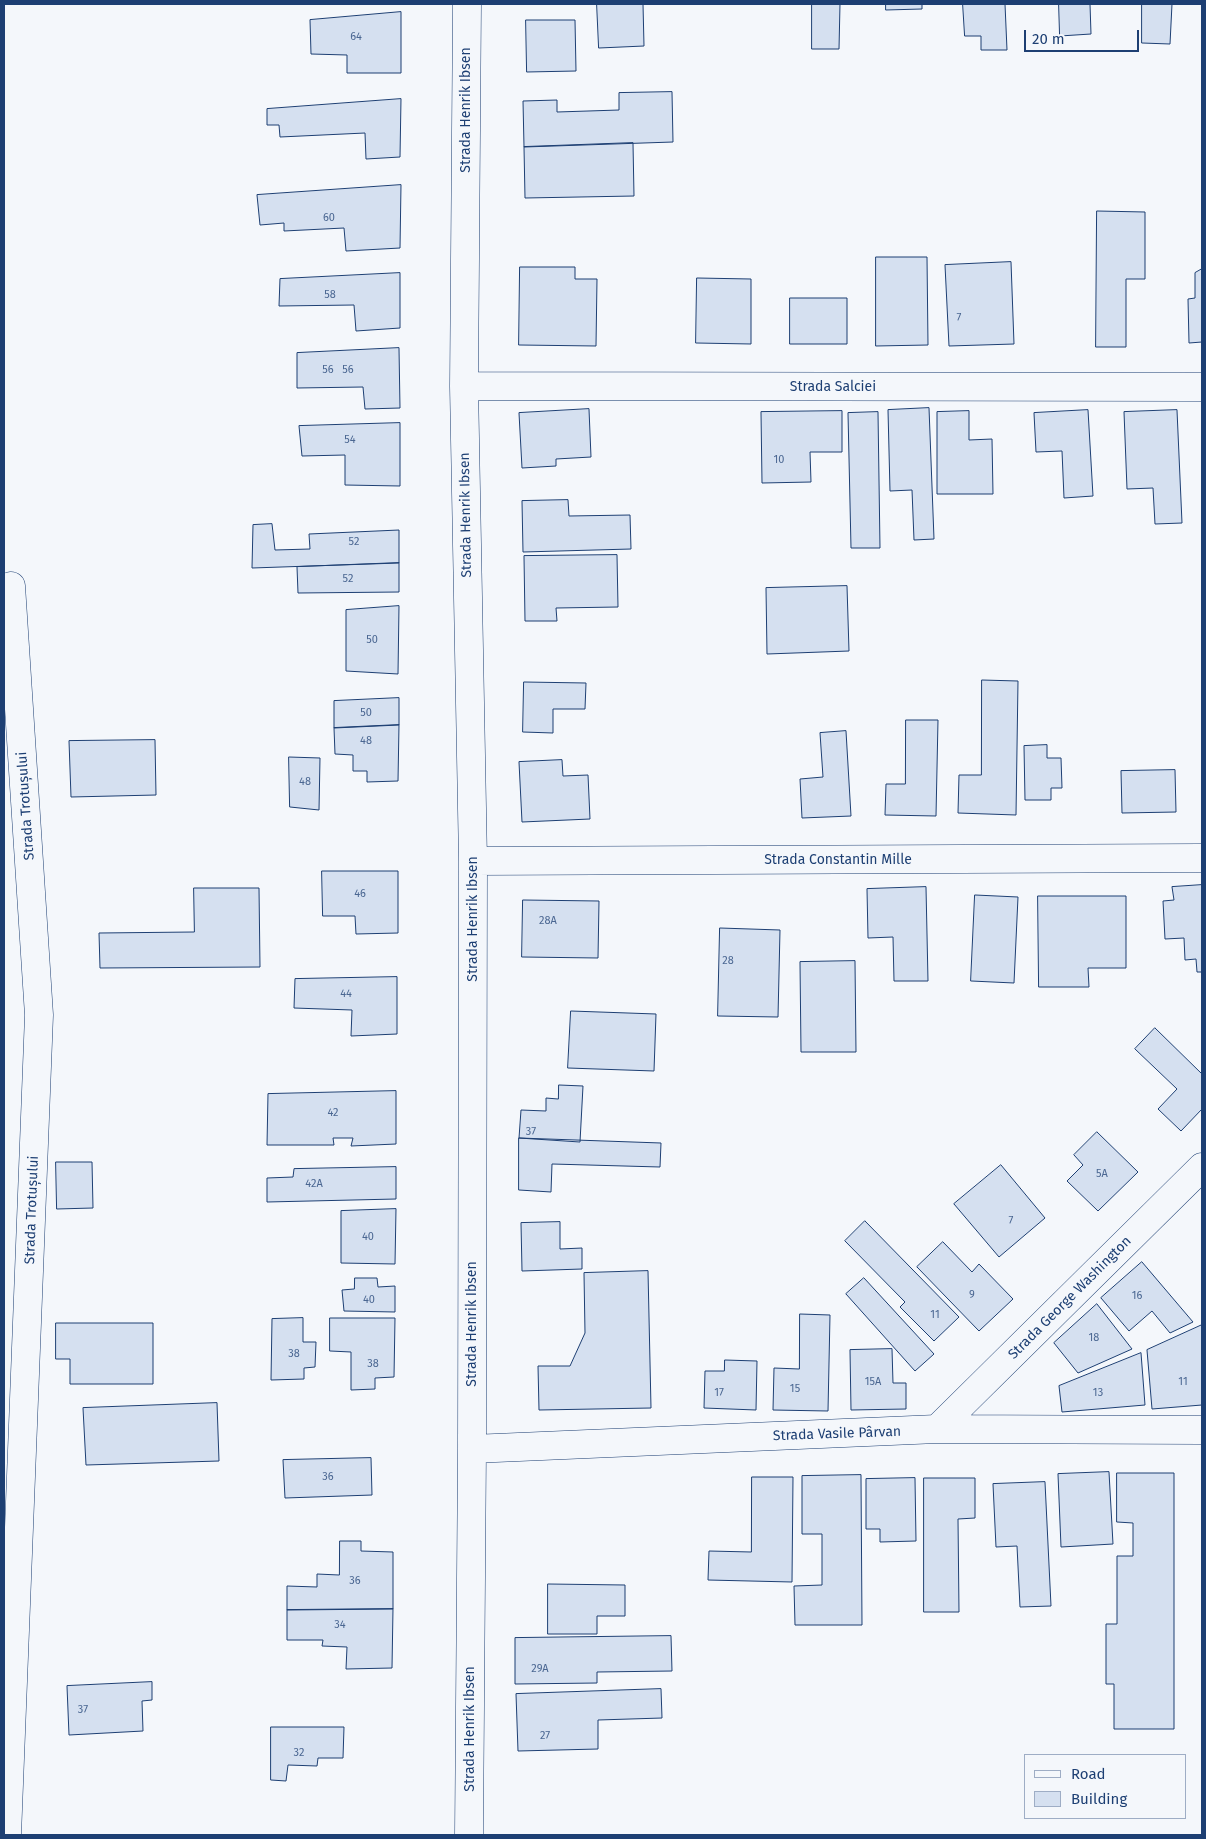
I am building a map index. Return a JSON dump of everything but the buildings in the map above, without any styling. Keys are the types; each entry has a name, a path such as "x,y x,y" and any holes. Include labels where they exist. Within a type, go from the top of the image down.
{"street":[{"name":"Strada Henrik Ibsen","path":"467,4 464,386 473,861 469,1835"},
{"name":"Strada Salciei","path":"464,386 1202,387"},
{"name":"Strada Trotușului","path":"8,1835 39,1016 12,586"},
{"name":"Strada Constantin Mille","path":"473,861 1202,858"},
{"name":"Strada George Washington","path":"937,1429 1202,1166"},
{"name":"Strada Vasile Pârvan","path":"472,1449 937,1429 1202,1430"}]}
